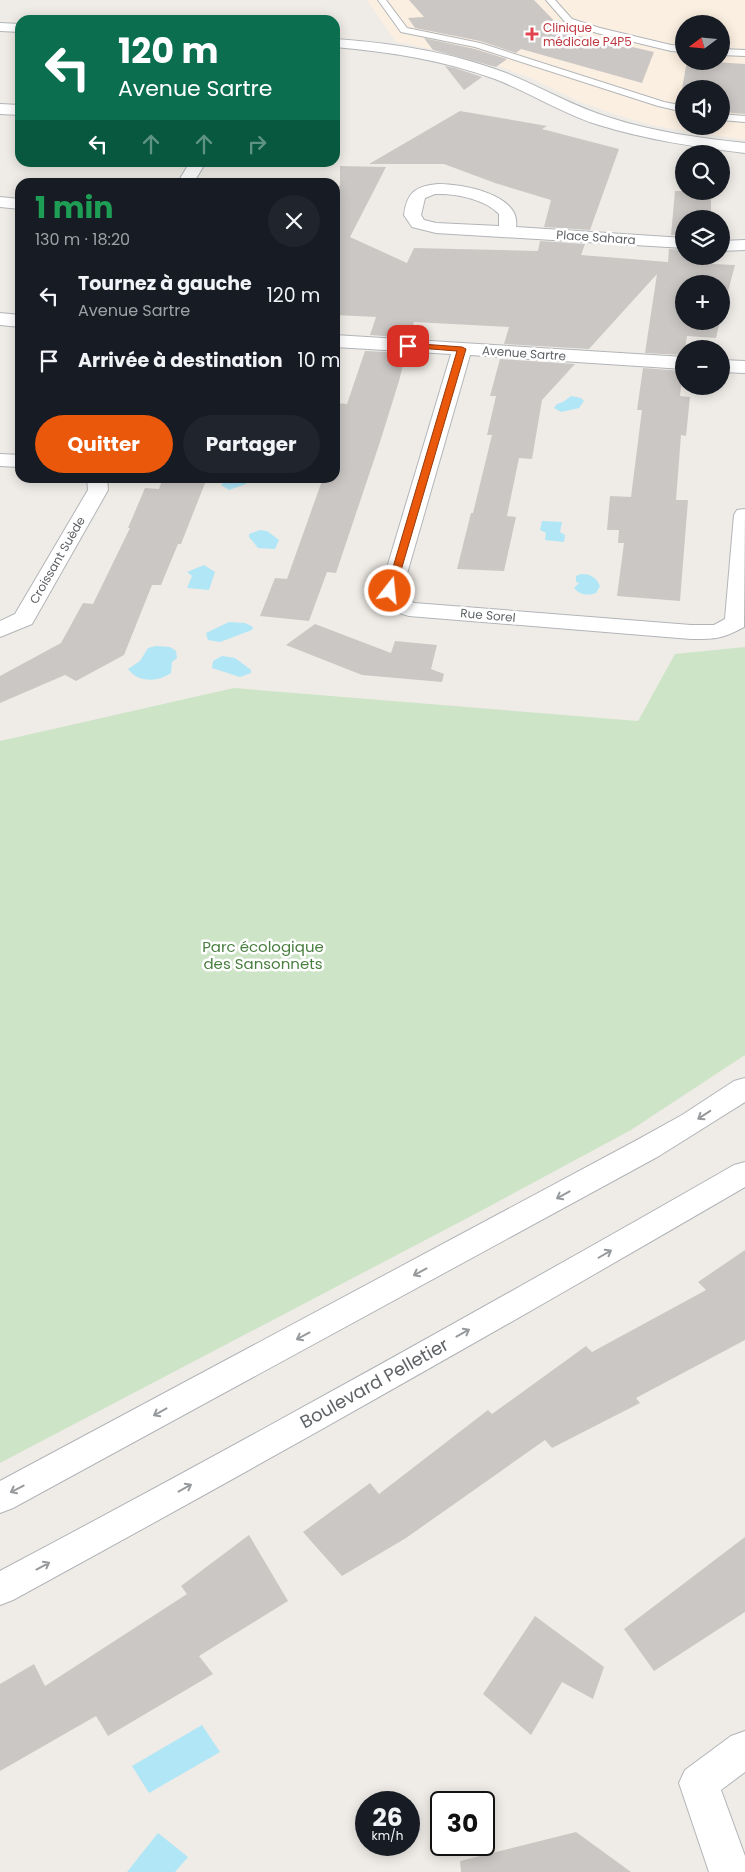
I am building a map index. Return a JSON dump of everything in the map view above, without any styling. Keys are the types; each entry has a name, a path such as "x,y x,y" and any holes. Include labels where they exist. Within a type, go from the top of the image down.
{"street":[{"path":"0,27 15,28"},
{"path":"340,43 381,47 443,58 495,75 559,105 600,120 668,138 745,148"},
{"path":"0,109 15,110"},
{"path":"188,178 195,167"},
{"name":"Place Sahara","path":"508,231 509,217 506,210 498,203 442,189 426,190 418,195 412,216 419,224 435,228 675,242"},
{"path":"0,202 15,204"},
{"path":"730,246 745,245"},
{"path":"0,319 15,320"},
{"name":"Avenue Sartre","path":"340,341 675,362"},
{"name":"Rue Sorel","path":"462,349 390,591 395,601 409,608 691,632 718,632 736,622 745,516"},
{"path":"730,366 745,367"},
{"path":"0,460 15,461"},
{"name":"Croissant Suède","path":"0,630 24,619 98,490 97,483"},
{"path":"0,1498 641,1152 693,1122 745,1088"},
{"name":"Boulevard Pelletier","path":"0,1589 134,1517 546,1287 745,1173"},
{"path":"730,1872 699,1783 745,1749"}],"lane":[{"path":"382,0 404,30 477,45 675,108"},
{"path":"550,0 569,21 597,30 675,48"},
{"path":"730,52 745,53"},
{"path":"730,118 745,119"}],"shaded area":[{"path":"367,0 745,0 745,140 713,135 730,135 730,80 675,80 675,129 656,126 614,114 578,101 531,78 488,62 396,42"}],"green space":[{"name":"Parc écologique des Sansonnets","path":"745,647 745,1055 631,1130 477,1213 0,1463 0,741 234,688 638,721 675,654"}],"water":[{"path":"571,396 581,398 584,401 579,408 561,412 554,408 557,404"},
{"path":"223,483 246,483 229,490 221,485"},
{"path":"542,521 562,522 560,532 565,535 564,542 545,540 546,533 540,530"},
{"path":"260,530 267,531 279,540 275,549 258,548 249,537 249,534"},
{"path":"204,565 215,572 209,590 187,588 192,576 187,572"},
{"path":"581,574 590,575 597,580 600,586 596,593 584,594 574,588 579,583 576,582 576,576"},
{"path":"229,622 245,623 253,627 252,630 220,642 208,640 206,633"},
{"path":"156,646 170,647 176,651 177,658 172,662 171,673 160,678 148,680 132,674 128,669 140,661 148,648"},
{"path":"222,656 235,658 251,670 251,673 240,677 212,668 213,661"},
{"path":"202,1725 220,1752 149,1793 132,1766"},
{"path":"158,1833 188,1857 175,1872 127,1872"}],"building":[{"path":"409,0 534,0 565,32 620,47 632,47 654,52 642,83 521,49 516,53 480,41 415,28 408,18 424,17"},
{"path":"424,38 475,49 507,59 496,67 433,50"},
{"path":"730,63 745,64 745,114 730,112 730,80 684,80 685,70 730,70"},
{"path":"445,66 455,68 482,77 464,90"},
{"path":"460,111 547,126 542,129 619,149 590,230 544,227 551,200 495,183 444,164 369,164"},
{"path":"340,166 386,167 350,237 407,263 414,248 538,251 540,241 585,244 581,255 668,262 669,249 675,249 675,265 735,265 730,284 730,275 675,275 675,330 718,330 716,338 687,336 686,340 675,340 675,355 645,353 657,274 589,349 504,344 509,327 414,322 410,338 370,335 376,317 340,315"},
{"path":"675,191 675,200 711,200 711,210 675,210 675,235 671,235"},
{"path":"365,351 406,353 380,442 336,573 327,572 309,621 260,616 275,578 287,579 321,483 340,483 340,403 347,404"},
{"path":"500,359 575,364 542,400 532,459 519,458 507,516 516,517 504,571 457,569 492,435 487,435 496,396 490,396"},
{"path":"643,368 675,370 675,395 690,397 686,436 681,435 676,500 688,500 680,601 617,596 624,543 618,543 619,530 607,530 610,496 631,497 642,410 637,410"},
{"path":"161,483 205,483 181,544 178,544 161,585 152,585 124,655 76,681 65,675 0,703 0,676 61,643 83,603 93,604 130,528 128,528 145,488 159,489"},
{"path":"315,624 391,653 395,641 437,645 431,669 444,674 442,682 362,675 286,645"},
{"path":"745,1250 745,1340 636,1398 640,1403 552,1448 545,1440 406,1538 342,1576 303,1532 370,1483 379,1494 488,1410 492,1414 586,1346 592,1352 706,1290 698,1282"},
{"path":"249,1535 288,1601 199,1656 213,1674 108,1736 96,1716 0,1771 0,1684 34,1664 45,1686 187,1594 181,1586"},
{"path":"745,1537 745,1612 654,1671 624,1629"},
{"path":"535,1616 604,1667 593,1699 562,1682 531,1735 483,1694"},
{"path":"576,1832 631,1872 461,1872 460,1861 480,1856 495,1856 495,1852"}],"place":[{"name":"Clinique médicale P4P5","path":"532,34"}],"route":[{"path":"390,591 462,349 408,346"}]}
